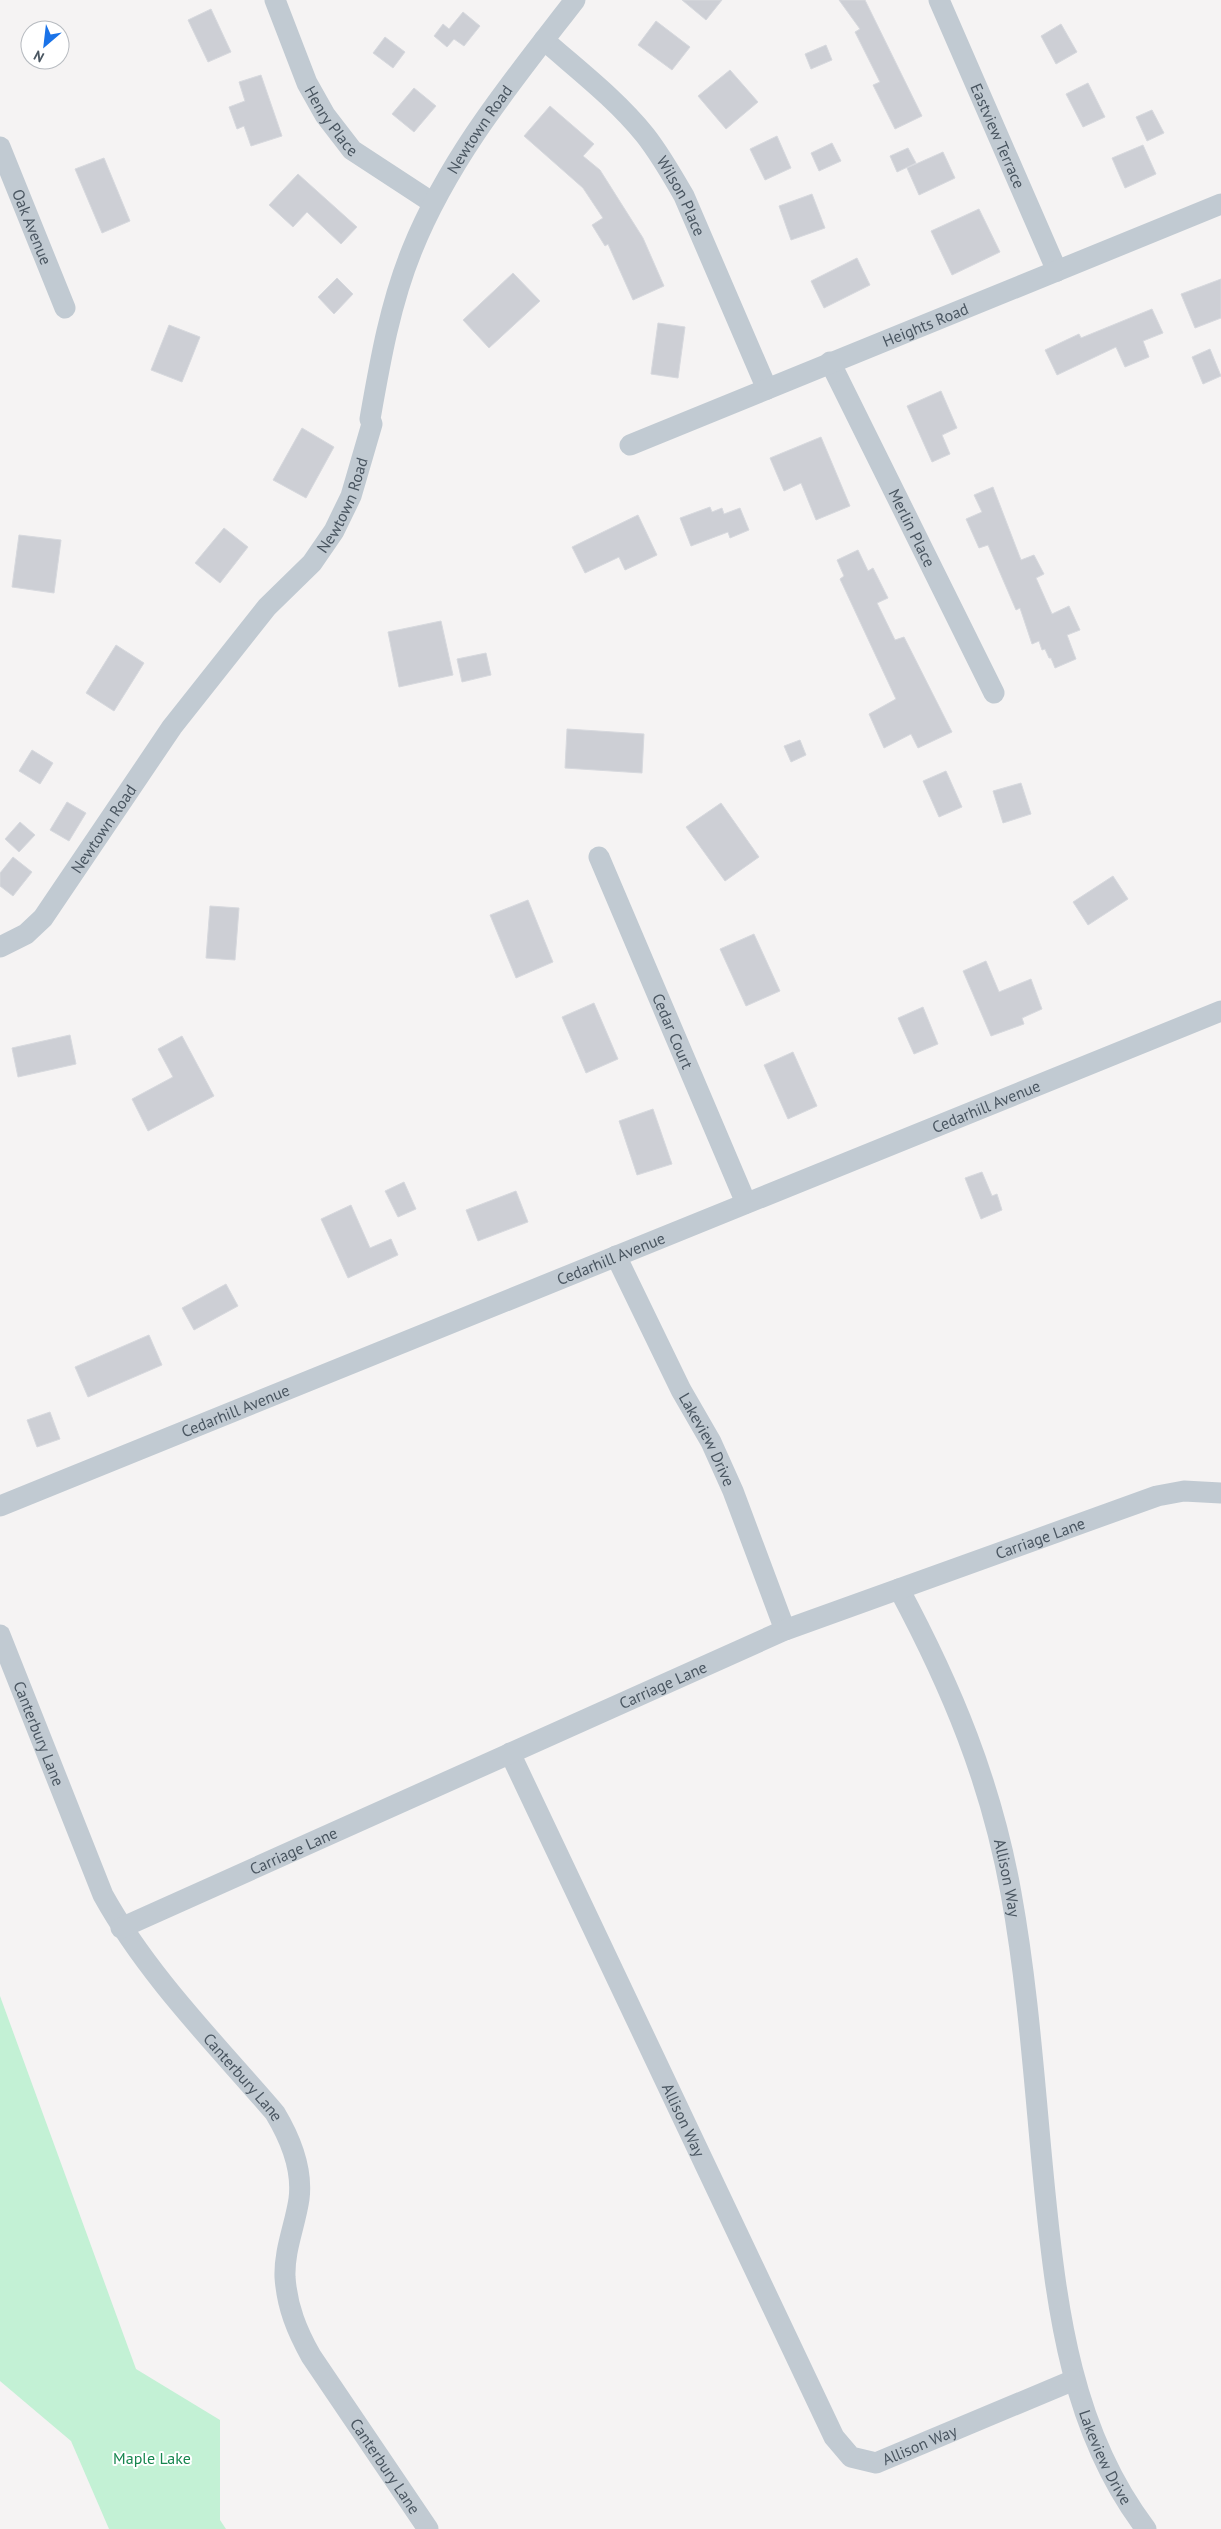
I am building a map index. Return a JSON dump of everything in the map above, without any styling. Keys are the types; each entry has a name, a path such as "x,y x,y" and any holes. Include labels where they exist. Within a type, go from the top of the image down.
{"street":[{"name":"Henry Place","path":"275,0 307,83 325,115 352,150 433,203"},
{"name":"Newtown Road","path":"0,947 26,934 42,918 172,727 267,607 312,563 334,531 351,496 363,459 372,424 370,419 382,350 395,300 412,251 433,203 477,128 575,0"},
{"name":"Eastview Terrace","path":"939,0 1057,271"},
{"name":"Wilson Place","path":"544,40 620,108 645,135 669,170 684,196 767,388"},
{"name":"Oak Avenue","path":"0,147 65,308"},
{"name":"Heights Road","path":"630,445 1221,204"},
{"name":"Merlin Place","path":"830,362 994,693"},
{"name":"Cedar Court","path":"600,857 746,1203"},
{"name":"Cedarhill Avenue","path":"0,1506 1221,1011"},
{"name":"Lakeview Drive","path":"616,1256 681,1390 711,1442 729,1482 785,1630"},
{"name":"Carriage Lane","path":"121,1928 785,1630 1156,1496 1184,1491 1221,1493"},
{"name":"Allison Way","path":"510,1753 834,2437 851,2457 876,2463 1074,2380 1063,2334 1053,2270 1019,1940 997,1828 967,1733 936,1658 899,1589"},
{"name":"Canterbury Lane","path":"0,1635 103,1895 121,1928 144,1961 275,2113 287,2133 296,2158 299,2184 299,2199 286,2250 285,2276 289,2305 297,2330 310,2356 428,2529"},
{"name":"Lakeview Drive","path":"1074,2380 1091,2433 1116,2482 1146,2529"}],"green space":[{"name":"Maple Lake","path":"0,1996 136,2369 220,2420 220,2520 226,2529 109,2529 71,2441 0,2381"}],"building":[{"path":"682,0 722,0 706,20"},
{"path":"839,0 865,0 922,116 895,129 873,85 880,82 855,32 860,29"},
{"path":"211,9 231,52 208,62 188,20"},
{"path":"463,12 480,26 464,46 454,39 447,47 434,36 443,24 449,29"},
{"path":"656,21 690,47 672,70 638,45"},
{"path":"1061,24 1077,52 1056,64 1041,36"},
{"path":"385,37 405,52 393,68 373,53"},
{"path":"826,45 832,60 811,69 805,54"},
{"path":"730,70 758,102 726,129 698,96"},
{"path":"261,75 282,136 251,146 244,126 237,129 229,107 245,101 239,82"},
{"path":"1088,83 1105,117 1083,127 1066,94"},
{"path":"414,88 436,106 414,132 392,114"},
{"path":"550,106 594,144 583,156 600,170 643,238 664,286 633,300 608,244 605,246 592,225 603,218 583,188 524,136"},
{"path":"1152,110 1164,133 1147,141 1136,117"},
{"path":"777,136 791,168 765,180 750,149"},
{"path":"832,143 841,161 819,171 811,153"},
{"path":"1143,145 1156,174 1125,188 1112,158"},
{"path":"908,148 916,163 897,172 890,156"},
{"path":"943,152 955,178 919,195 907,168"},
{"path":"104,158 130,221 102,233 75,169"},
{"path":"298,174 357,227 341,244 307,212 293,227 269,205"},
{"path":"812,194 825,228 791,240 779,206"},
{"path":"979,209 1000,252 952,275 931,231"},
{"path":"857,258 870,285 824,308 811,281"},
{"path":"513,273 540,301 489,348 463,320"},
{"path":"337,278 353,294 334,314 318,297"},
{"path":"1221,279 1221,318 1195,328 1181,294"},
{"path":"1152,309 1163,333 1143,341 1149,357 1125,367 1116,347 1057,375 1045,350 1079,334 1081,338"},
{"path":"658,323 685,327 678,378 651,374"},
{"path":"169,325 200,337 182,382 151,370"},
{"path":"1210,349 1221,376 1203,384 1192,357"},
{"path":"941,391 957,428 942,435 950,454 932,462 907,406"},
{"path":"302,428 334,447 306,498 273,480"},
{"path":"821,437 850,506 816,520 801,483 784,491 770,458"},
{"path":"993,487 1021,560 1034,555 1044,574 1036,578 1052,614 1069,606 1080,630 1067,635 1076,659 1055,668 1045,649 1042,650 1039,641 1032,644 1020,608 1016,610 988,545 979,548 966,519 982,512 974,495"},
{"path":"710,507 712,512 722,508 724,514 740,508 749,530 730,538 728,532 691,546 680,518"},
{"path":"638,515 657,555 625,570 619,557 585,573 572,547"},
{"path":"224,528 248,547 220,583 195,563"},
{"path":"19,535 61,540 54,593 12,587"},
{"path":"858,550 868,571 873,568 888,598 877,603 895,640 904,637 952,732 918,748 911,734 884,748 869,714 896,699 840,579 844,576 837,560"},
{"path":"441,621 453,675 399,687 388,632"},
{"path":"116,645 144,663 114,711 86,693"},
{"path":"486,653 491,675 462,682 457,659"},
{"path":"567,729 644,734 642,773 565,768"},
{"path":"800,740 806,755 791,762 784,746"},
{"path":"32,750 53,763 40,784 19,771"},
{"path":"946,771 962,807 939,817 923,781"},
{"path":"1021,783 1031,814 1003,823 993,791"},
{"path":"67,802 86,813 69,841 50,830"},
{"path":"721,803 759,857 725,881 686,827"},
{"path":"20,822 35,835 19,852 5,839"},
{"path":"13,857 32,872 13,896 0,886 0,873"},
{"path":"1113,876 1128,899 1088,925 1073,902"},
{"path":"528,900 553,962 516,978 490,915"},
{"path":"210,906 239,908 235,960 206,958"},
{"path":"754,934 780,991 746,1006 720,949"},
{"path":"986,961 999,992 1031,979 1042,1009 1022,1018 1024,1024 991,1036 963,971"},
{"path":"594,1003 618,1059 586,1073 562,1017"},
{"path":"923,1007 938,1044 914,1054 898,1018"},
{"path":"70,1035 76,1064 18,1077 12,1048"},
{"path":"182,1036 214,1096 148,1131 132,1099 173,1077 158,1049"},
{"path":"793,1052 817,1106 788,1119 764,1065"},
{"path":"653,1109 672,1164 637,1175 619,1121"},
{"path":"982,1172 992,1196 997,1194 1002,1210 981,1219 965,1178"},
{"path":"404,1182 416,1209 398,1217 385,1191"},
{"path":"516,1191 528,1222 478,1241 466,1210"},
{"path":"351,1205 370,1248 391,1239 398,1255 348,1278 321,1219"},
{"path":"226,1284 238,1306 194,1330 182,1308"},
{"path":"149,1335 162,1365 88,1397 75,1367"},
{"path":"50,1412 60,1439 37,1447 27,1420"}]}
